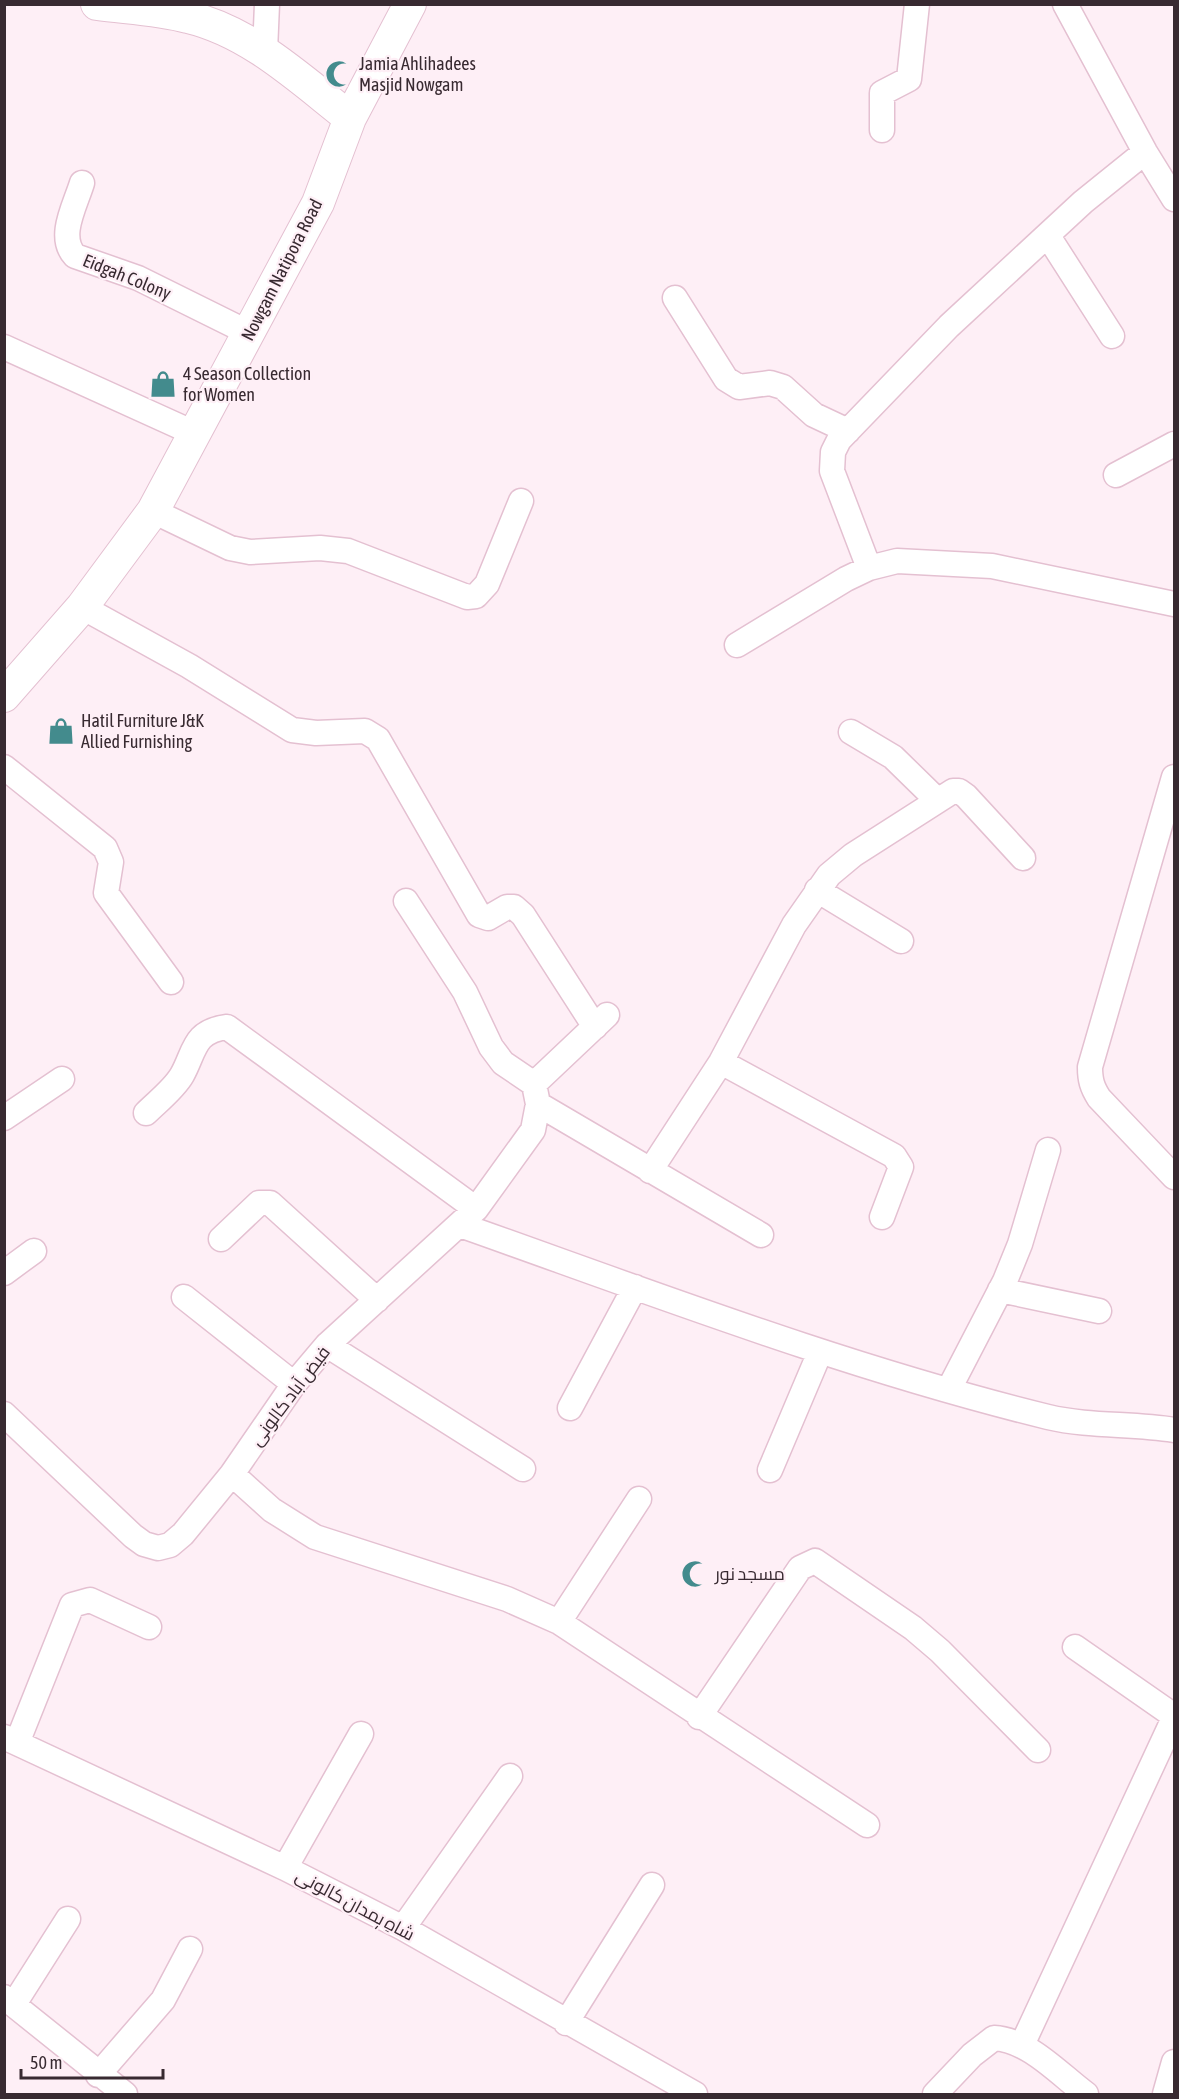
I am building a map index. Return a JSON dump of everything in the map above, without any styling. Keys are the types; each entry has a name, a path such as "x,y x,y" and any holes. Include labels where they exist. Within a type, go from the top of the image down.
{"main road":[{"path":"97,4 189,17 226,31 265,51 350,118"},
{"name":"Nowgam Natipora Road","path":"4,696 82,607 153,511 318,203 350,118 410,4"}],"street":[{"path":"265,51 267,4"},
{"path":"882,130 882,93 909,79 917,4"},
{"path":"1065,4 1145,152 1174,199"},
{"path":"869,568 832,471 833,452 839,440 949,326 1083,202 1145,152"},
{"name":"Eidgah Colony","path":"82,183 66,236 70,250 75,256 138,278 249,333"},
{"path":"1048,236 1112,336"},
{"path":"675,298 726,379 739,387 770,383 783,387 814,416 848,431"},
{"path":"4,347 196,434"},
{"path":"1116,475 1174,444"},
{"path":"153,511 230,548 250,552 320,548 348,551 467,597 476,596 487,584 521,501"},
{"path":"737,645 869,568 897,561 992,566 1174,604"},
{"path":"82,607 189,666 292,730 316,733 365,731 378,739 479,915 488,918 507,908 514,907 523,915 601,1021 536,1094"},
{"path":"851,732 893,757 937,800"},
{"path":"4,767 105,848 111,862 106,893 171,982"},
{"path":"1174,777 1090,1067 1090,1078 1092,1087 1099,1098 1174,1178"},
{"path":"650,1171 722,1062 794,925 829,874 853,855 953,790 959,790 1023,858"},
{"path":"817,890 901,941"},
{"path":"406,901 469,998 491,1047 503,1063 536,1094 650,1171 761,1235"},
{"path":"146,1113 182,1075 197,1042 211,1031 227,1027 234,1030 468,1217 635,1287 820,1352 1066,1421 1174,1430"},
{"path":"722,1062 894,1156 901,1167 882,1217"},
{"path":"4,1118 62,1079"},
{"name":"فیض آباد کالونی","path":"4,1414 133,1536 144,1544 158,1548 170,1545 183,1534 232,1474 294,1384 327,1346 468,1217 533,1130 536,1094"},
{"path":"949,1389 1000,1290 1020,1244 1048,1150"},
{"path":"221,1239 259,1203 270,1203 377,1300"},
{"path":"4,1273 34,1251"},
{"path":"570,1408 635,1287"},
{"path":"1000,1290 1099,1311"},
{"path":"184,1297 294,1384"},
{"path":"327,1346 523,1469"},
{"path":"770,1470 820,1352"},
{"path":"232,1474 272,1509 315,1537 507,1599 559,1622 699,1717 867,1825"},
{"path":"559,1622 639,1499"},
{"path":"699,1717 800,1568 815,1561 913,1628 1038,1750"},
{"path":"11,1740 72,1605 90,1600 149,1627"},
{"path":"1022,2045 1174,1717 1075,1647"},
{"path":"285,1868 361,1734"},
{"name":"شاہِ ہمدان کالونی","path":"11,1740 285,1868 403,1928 566,2023 695,2094"},
{"path":"403,1928 510,1776"},
{"path":"566,2023 652,1885"},
{"path":"68,1919 9,2000 113,2088 190,1949"},
{"path":"935,2094 984,2043 994,2038 1006,2039 1022,2045 1086,2094"},
{"path":"1165,2094 1174,2062"}],"place":[{"name":"Jamia Ahlihadees Masjid Nowgam","path":"339,74"},
{"name":"4 Season Collection for Women","path":"163,384"},
{"name":"Hatil Furniture J&K Allied Furnishing","path":"61,731"},
{"name":"مسجد نور","path":"695,1574"}]}
